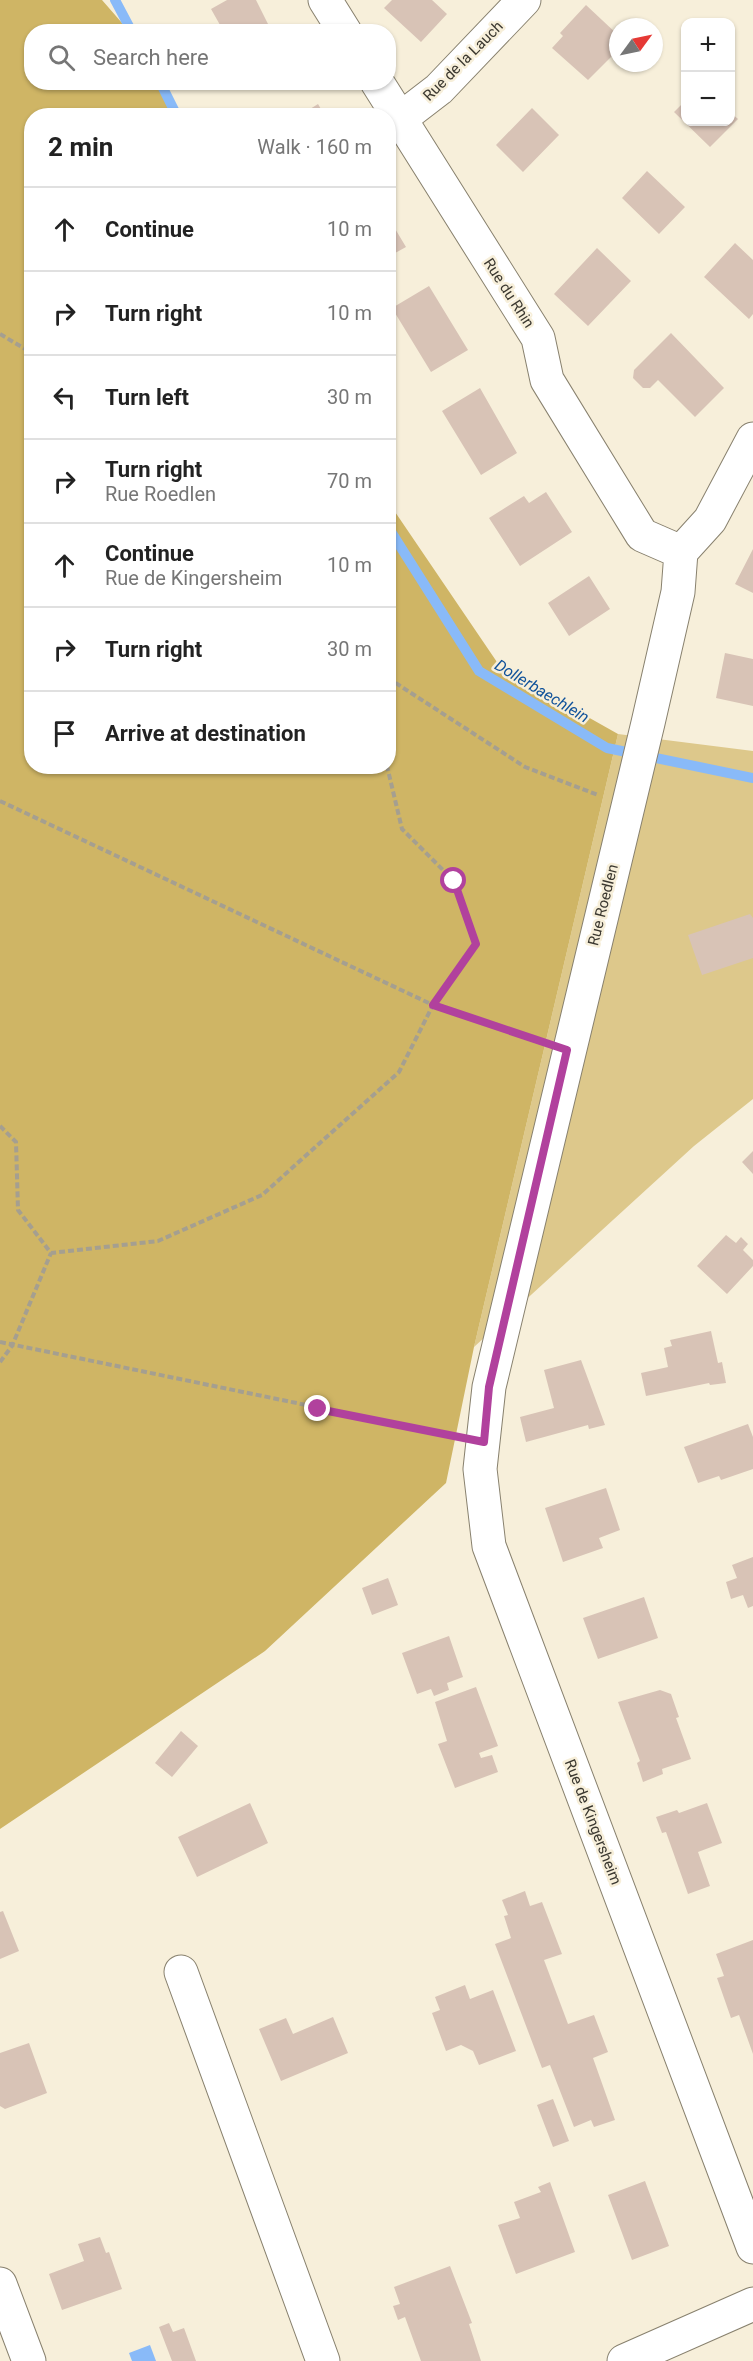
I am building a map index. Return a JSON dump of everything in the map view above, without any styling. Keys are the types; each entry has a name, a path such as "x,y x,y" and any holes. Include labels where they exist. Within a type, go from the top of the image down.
{"street":[{"path":"325,0 340,24"},
{"name":"Rue de la Lauch","path":"400,119 440,89 524,0"},
{"name":"Rue du Rhin","path":"382,90 393,108"},
{"name":"Rue du Rhin","path":"396,113 538,338 547,380 642,535 681,552"},
{"path":"681,552 710,520 753,439"},
{"name":"Rue Roedlen","path":"489,1387 567,1050 648,723 678,592 681,552"},
{"name":"Rue de Kingersheim","path":"489,1387 480,1469 489,1546 753,2247"},
{"path":"181,1972 323,2361"},
{"path":"0,2284 29,2361"},
{"path":"624,2361 753,2304"}],"path":[{"path":"0,334 24,348"},
{"path":"396,683 525,767 629,798"},
{"path":"51,1252 158,1240 262,1196 399,1072 433,1005 476,944 454,881 402,830 389,774"},
{"path":"0,801 433,1005 567,1050"},
{"path":"0,1126 16,1142 18,1210 51,1252"},
{"path":"0,1362 12,1346 51,1252"},
{"path":"0,1342 484,1442"}],"shaded area":[{"path":"0,0 102,0 123,24 24,24 24,90 168,90 177,108 24,108 24,774 396,774 396,513 501,668 618,734 474,1347 446,1483 265,1651 0,1829"},
{"path":"618,734 753,751 753,1099 694,1146 474,1347"}],"water":[{"path":"150,2345 156,2361 132,2361 129,2353"}],"building":[{"path":"227,0 256,0 268,24 219,24 211,9"},
{"path":"392,0 432,0 447,14 421,42 384,8"},
{"path":"586,5 609,27 609,59 588,80 552,48 563,36 560,33"},
{"path":"681,105 681,119 674,112"},
{"path":"532,108 559,135 523,172 496,145"},
{"path":"688,126 731,126 710,147"},
{"path":"647,171 685,207 659,234 622,198"},
{"path":"396,230 406,247 396,253"},
{"path":"735,243 753,260 753,314 749,319 704,277"},
{"path":"597,248 631,281 588,326 554,294"},
{"path":"429,286 468,350 431,372 396,315 396,306"},
{"path":"671,333 724,388 695,417 658,380 650,388 643,388 633,378 634,370"},
{"path":"480,388 517,453 481,475 442,411"},
{"path":"546,492 572,532 520,566 489,518 524,496 529,503"},
{"path":"753,549 753,593 735,584"},
{"path":"589,576 610,609 569,636 548,603"},
{"path":"725,653 753,659 753,706 716,698"},
{"path":"750,914 753,918 753,958 702,975 688,935"},
{"path":"753,1151 753,1174 742,1162"},
{"path":"726,1235 736,1243 741,1237 748,1244 743,1250 753,1260 753,1266 727,1294 697,1266"},
{"path":"711,1331 718,1363 722,1362 726,1383 710,1385 709,1383 646,1396 641,1373 668,1367 664,1348 672,1346 670,1340"},
{"path":"581,1360 605,1425 589,1429 588,1425 526,1442 520,1417 554,1408 544,1370"},
{"path":"748,1424 753,1437 753,1469 721,1480 719,1476 698,1483 684,1447"},
{"path":"606,1488 620,1530 599,1538 603,1548 563,1562 545,1508"},
{"path":"753,1557 753,1606 748,1608 743,1595 731,1599 726,1582 737,1578 732,1565"},
{"path":"388,1578 398,1605 372,1615 362,1588"},
{"path":"644,1597 658,1638 598,1659 583,1618"},
{"path":"449,1636 463,1677 447,1683 449,1690 434,1696 431,1689 417,1694 402,1653"},
{"path":"476,1687 498,1746 479,1753 481,1758 492,1755 498,1772 455,1788 438,1744 447,1741 435,1702"},
{"path":"660,1690 671,1694 679,1717 676,1718 691,1759 662,1769 663,1774 643,1782 637,1763 640,1761 618,1702"},
{"path":"181,1731 198,1746 172,1777 155,1763"},
{"path":"250,1803 268,1843 197,1877 178,1837"},
{"path":"707,1803 722,1843 698,1852 710,1886 688,1894 666,1832 662,1833 656,1817 677,1810 679,1813"},
{"path":"525,1891 530,1906 542,1902 562,1954 544,1960 568,2024 594,2015 608,2052 593,2058 615,2120 594,2127 591,2120 574,2127 550,2065 542,2068 495,1944 511,1938 504,1916 508,1915 502,1900"},
{"path":"3,1911 19,1951 0,1959 0,1912"},
{"path":"753,1940 753,2054 739,2015 731,2018 717,1978 724,1976 716,1954"},
{"path":"465,1985 470,1999 493,1990 516,2051 479,2065 473,2051 461,2045 446,2051 432,2013 440,2010 435,1997"},
{"path":"333,2017 348,2053 281,2081 259,2029 286,2018 293,2034"},
{"path":"29,2043 47,2093 5,2109 0,2106 0,2053"},
{"path":"553,2099 569,2141 553,2147 537,2105"},
{"path":"645,2181 669,2246 632,2260 608,2195"},
{"path":"550,2182 575,2252 516,2274 498,2225 520,2218 514,2202 541,2192 538,2187"},
{"path":"100,2237 106,2253 109,2252 122,2289 62,2310 49,2274 84,2261 78,2244"},
{"path":"450,2266 472,2323 469,2324 481,2361 421,2361 405,2317 398,2320 393,2306 400,2304 394,2287"},
{"path":"169,2323 173,2332 184,2328 196,2361 172,2361 159,2327"}],"waterway":[{"name":"Dollerbaechlein","path":"115,0 128,24"},
{"name":"Dollerbaechlein","path":"164,90 173,108"},
{"name":"Dollerbaechlein","path":"396,540 479,671 607,748 753,778"}],"route":[{"path":"318,1409 484,1442 489,1387 567,1050 433,1005 476,944 454,881"}]}
